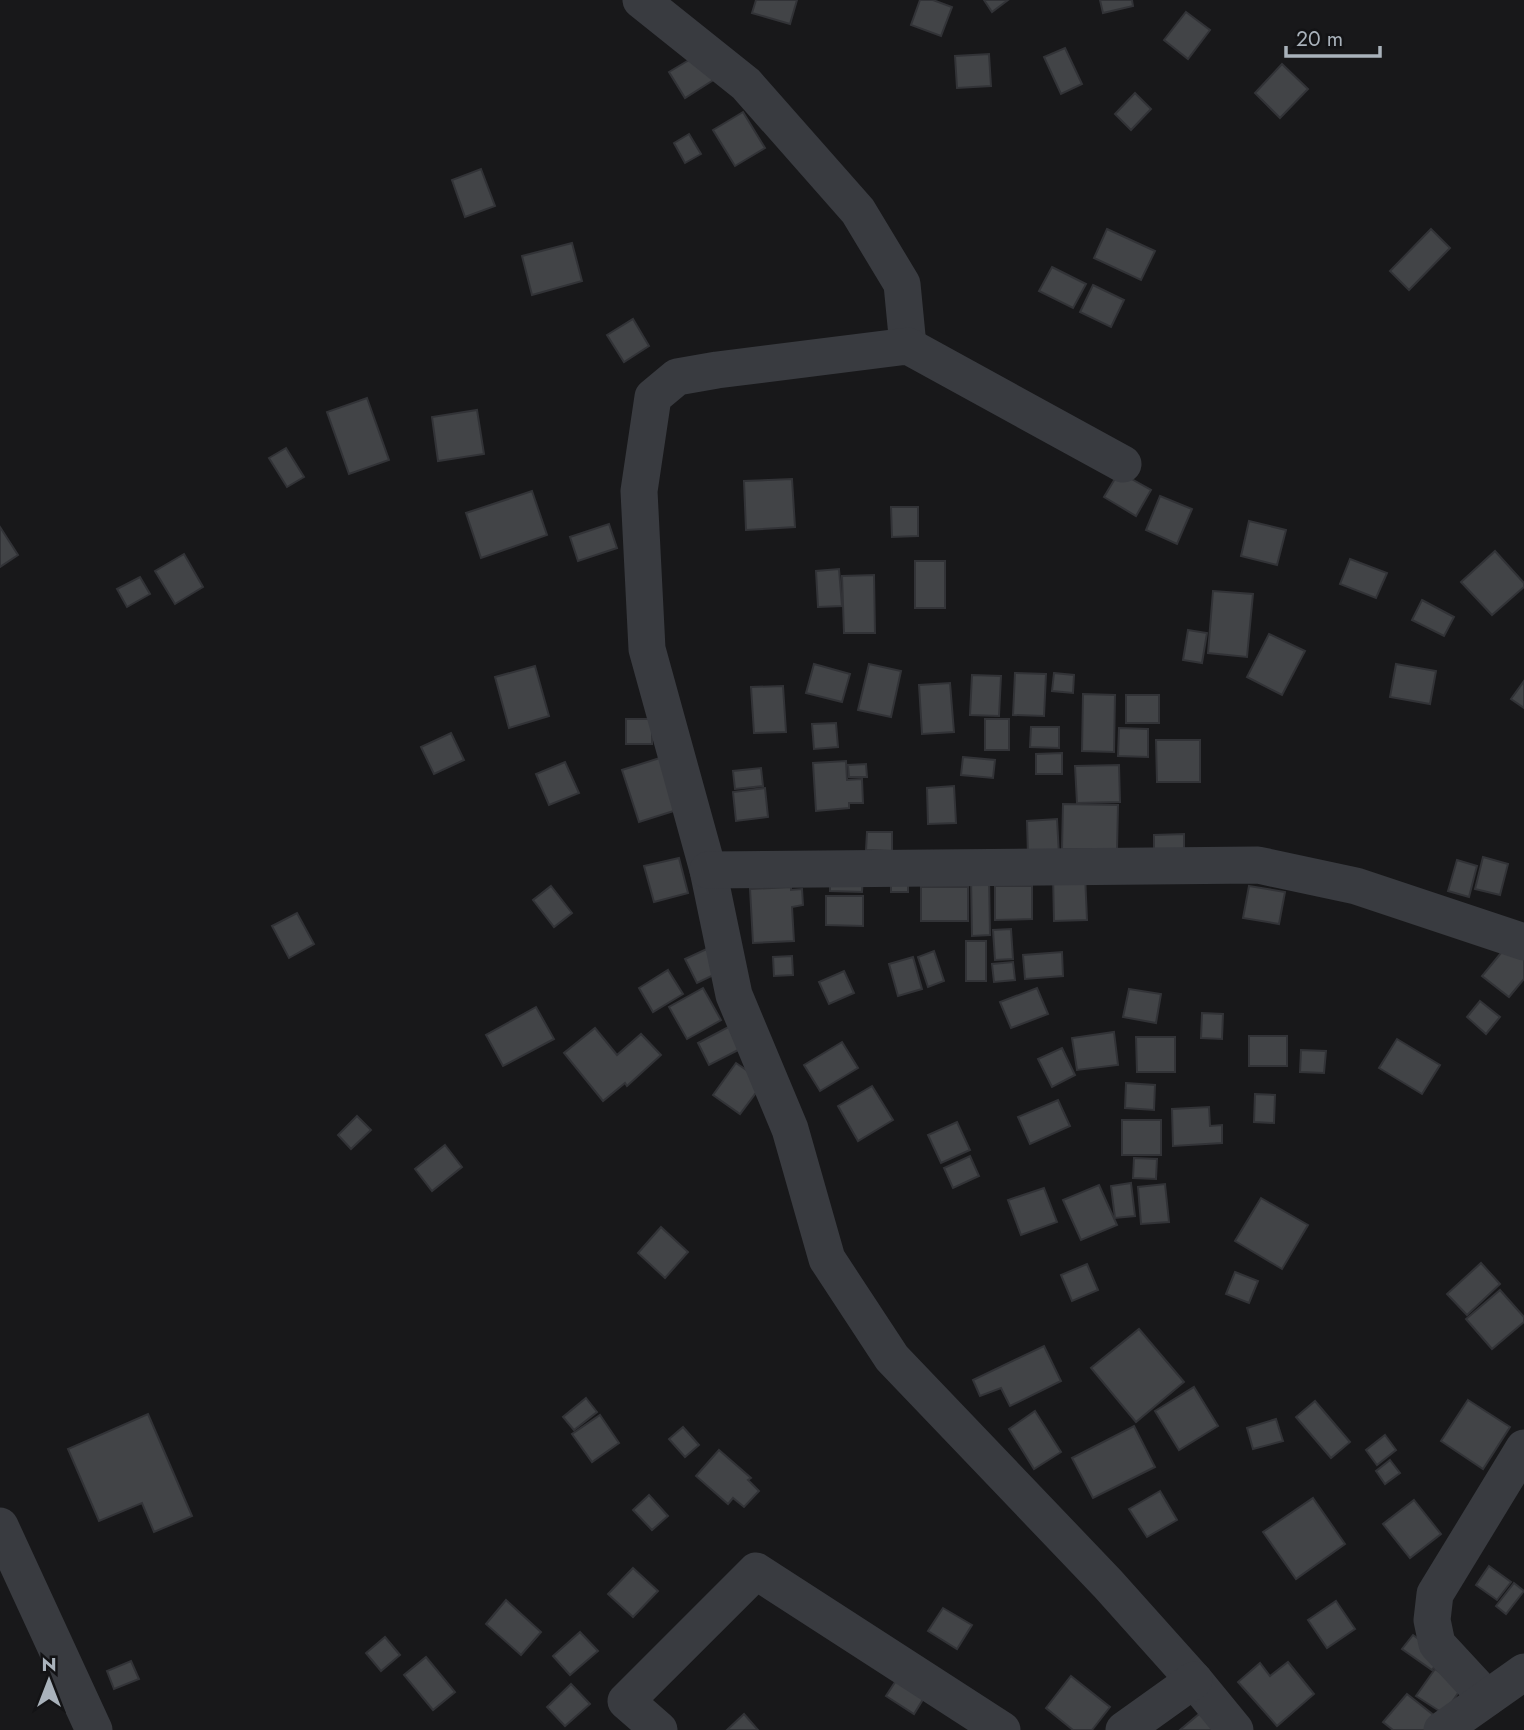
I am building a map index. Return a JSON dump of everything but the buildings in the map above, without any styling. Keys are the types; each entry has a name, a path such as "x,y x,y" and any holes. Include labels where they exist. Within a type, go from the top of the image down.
{"street":[{"path":"641,0 746,84 858,212 902,284 908,346"},
{"path":"1123,464 908,346 677,377 653,397 639,491 647,649 708,870 734,995 790,1129 827,1259 892,1358 1108,1584 1235,1730"},
{"path":"708,870 1258,865 1356,886 1524,942"},
{"path":"1487,1698 1437,1644 1432,1620 1435,1594 1524,1448"},
{"path":"0,1526 94,1730"},
{"path":"659,1730 626,1702 756,1571 1002,1730"},
{"path":"1442,1730 1524,1672"},
{"path":"1124,1730 1194,1680"}]}
